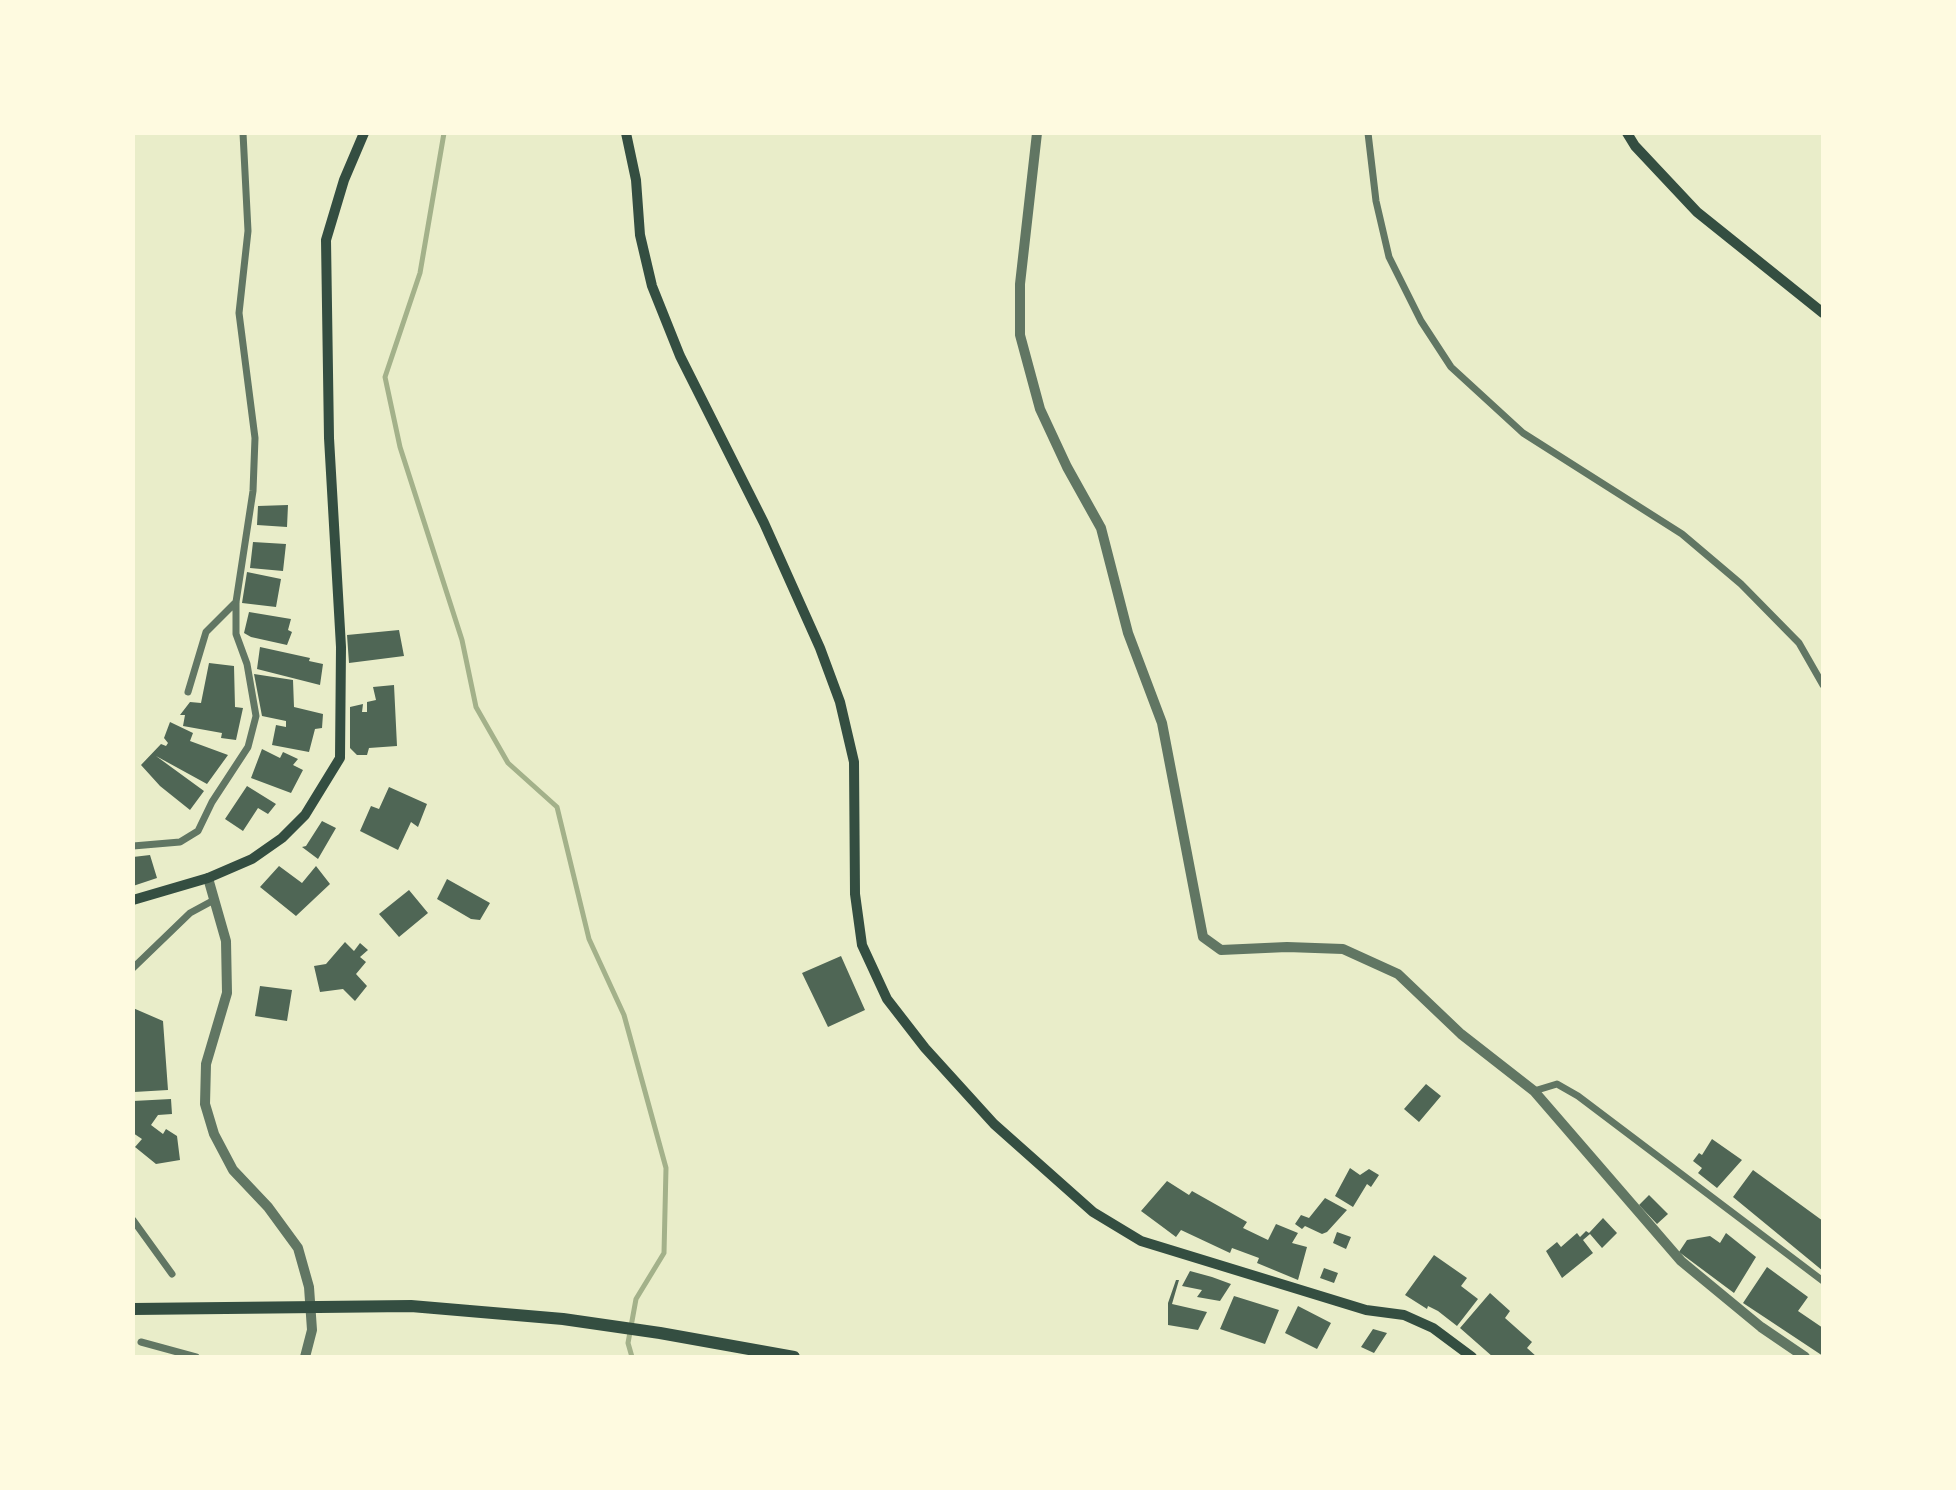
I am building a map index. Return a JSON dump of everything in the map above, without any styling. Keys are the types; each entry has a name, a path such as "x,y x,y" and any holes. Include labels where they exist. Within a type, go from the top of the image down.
{"main road":[{"path":"133,900 208,878 252,859 282,838 305,815 340,758 341,646 329,438 326,240 344,180 364,133"},
{"path":"626,133 636,180 640,235 652,286 680,356 764,523 814,635 839,702 854,762 855,894 862,945 887,999 925,1048 994,1124 1093,1212 1141,1241 1366,1310 1405,1315 1433,1328 1472,1357"},
{"path":"1627,133 1635,146 1698,212 1823,313"},
{"path":"133,1309 411,1306 563,1319 794,1357"}],"street":[{"path":"133,846 180,842 198,831 212,802 247,747 256,716 247,664 236,634 236,602 253,491 255,438 239,313 248,231 243,133"},
{"path":"1037,133 1020,284 1020,335 1040,409 1067,467 1101,528 1128,633 1162,723 1203,937 1221,950 1343,948 1398,974 1461,1034 1534,1091 1681,1261 1761,1327 1805,1357"},
{"path":"1368,133 1376,201 1389,257 1421,321 1451,367 1523,433 1682,534 1741,584 1799,643 1823,685"},
{"path":"188,692 206,632 236,602"},
{"path":"208,878 226,941 228,993 206,1064 205,1104 214,1134 233,1170 268,1207 298,1248 309,1287 312,1330 305,1357"},
{"path":"133,968 190,914 214,900"},
{"path":"1534,1091 1557,1084 1578,1096 1823,1281"},
{"path":"133,1220 172,1274"},
{"path":"141,1342 196,1357"}],"building":[{"path":"288,505 287,527 257,525 258,506"},
{"path":"253,542 286,544 283,571 250,568"},
{"path":"247,572 281,579 276,607 242,603"},
{"path":"249,612 291,619 288,630 292,632 287,645 244,633"},
{"path":"399,630 404,656 349,663 347,635"},
{"path":"260,647 310,658 309,661 323,664 320,685 257,669"},
{"path":"209,663 234,666 235,707 243,708 236,740 221,738 222,733 183,726 185,715 180,715 190,702 201,703"},
{"path":"254,674 293,680 294,707 323,714 322,728 315,729 309,752 272,745 276,725 286,727 286,721 262,716"},
{"path":"394,685 397,746 369,748 367,755 357,755 350,748 350,707 363,704 362,712 367,712 367,702 376,700 373,687"},
{"path":"170,722 193,733 190,741 228,755 207,784 156,756 204,791 190,810 160,786 141,765 161,744 166,746 168,743 164,738"},
{"path":"262,749 280,758 283,752 298,759 293,765 303,770 291,793 251,778"},
{"path":"247,786 276,804 268,814 258,808 243,831 225,819"},
{"path":"389,787 427,804 418,827 411,822 398,850 360,831 371,806 379,809"},
{"path":"322,821 336,828 318,859 302,847 306,846"},
{"path":"150,855 157,878 133,886 133,857"},
{"path":"279,866 302,883 316,866 330,884 296,916 260,887"},
{"path":"447,879 490,903 480,920 471,919 437,899"},
{"path":"409,890 428,913 399,937 379,914"},
{"path":"345,942 354,951 360,943 368,950 360,957 366,962 356,974 367,986 355,1001 343,989 320,992 314,966 326,964"},
{"path":"841,956 865,1010 828,1027 802,973"},
{"path":"260,986 292,990 287,1021 255,1016"},
{"path":"133,1008 163,1021 168,1090 134,1092"},
{"path":"1426,1084 1441,1096 1419,1122 1404,1109"},
{"path":"171,1099 172,1114 158,1115 151,1125 163,1134 166,1129 177,1136 180,1160 156,1164 135,1147 142,1139 133,1133 133,1101"},
{"path":"1712,1139 1742,1160 1717,1188 1698,1173 1702,1168 1693,1161 1699,1153 1702,1155"},
{"path":"1350,1168 1360,1175 1369,1169 1379,1175 1371,1187 1367,1184 1353,1207 1335,1196"},
{"path":"1753,1170 1823,1221 1823,1271 1733,1197"},
{"path":"1167,1181 1189,1195 1192,1191 1247,1222 1243,1228 1268,1240 1276,1224 1298,1233 1292,1243 1307,1247 1298,1280 1257,1263 1259,1258 1232,1248 1230,1253 1181,1230 1176,1237 1141,1211"},
{"path":"1649,1195 1668,1214 1657,1224 1639,1205"},
{"path":"1325,1198 1347,1210 1327,1232 1322,1234 1305,1226 1302,1229 1295,1224 1301,1215 1309,1218"},
{"path":"1603,1218 1617,1233 1602,1248 1590,1234 1583,1240 1593,1253 1562,1278 1546,1251 1557,1242 1561,1247 1577,1233 1580,1237 1586,1231 1589,1233"},
{"path":"1337,1232 1351,1237 1346,1249 1333,1243"},
{"path":"1726,1233 1756,1257 1734,1293 1679,1252 1687,1240 1710,1236 1720,1243"},
{"path":"1434,1255 1467,1278 1461,1286 1478,1299 1457,1326 1438,1311 1428,1306 1427,1309 1405,1295"},
{"path":"1767,1267 1808,1297 1798,1311 1823,1328 1823,1356 1743,1303"},
{"path":"1324,1268 1338,1273 1334,1283 1320,1278"},
{"path":"1190,1271 1231,1284 1220,1301 1197,1297 1202,1290 1182,1286"},
{"path":"1176,1280 1179,1280 1172,1304 1207,1312 1198,1330 1168,1325 1168,1303"},
{"path":"1490,1293 1510,1311 1505,1318 1532,1342 1527,1348 1537,1357 1493,1357 1460,1328"},
{"path":"1234,1296 1279,1310 1265,1344 1220,1329"},
{"path":"1298,1306 1331,1323 1317,1349 1285,1333"},
{"path":"1373,1329 1387,1333 1374,1353 1361,1347"}],"waterway":[{"path":"444,133 420,273 385,377 400,447 462,640 476,707 508,763 557,807 589,939 624,1015 666,1168 664,1253 636,1299 628,1343 632,1357"}]}
